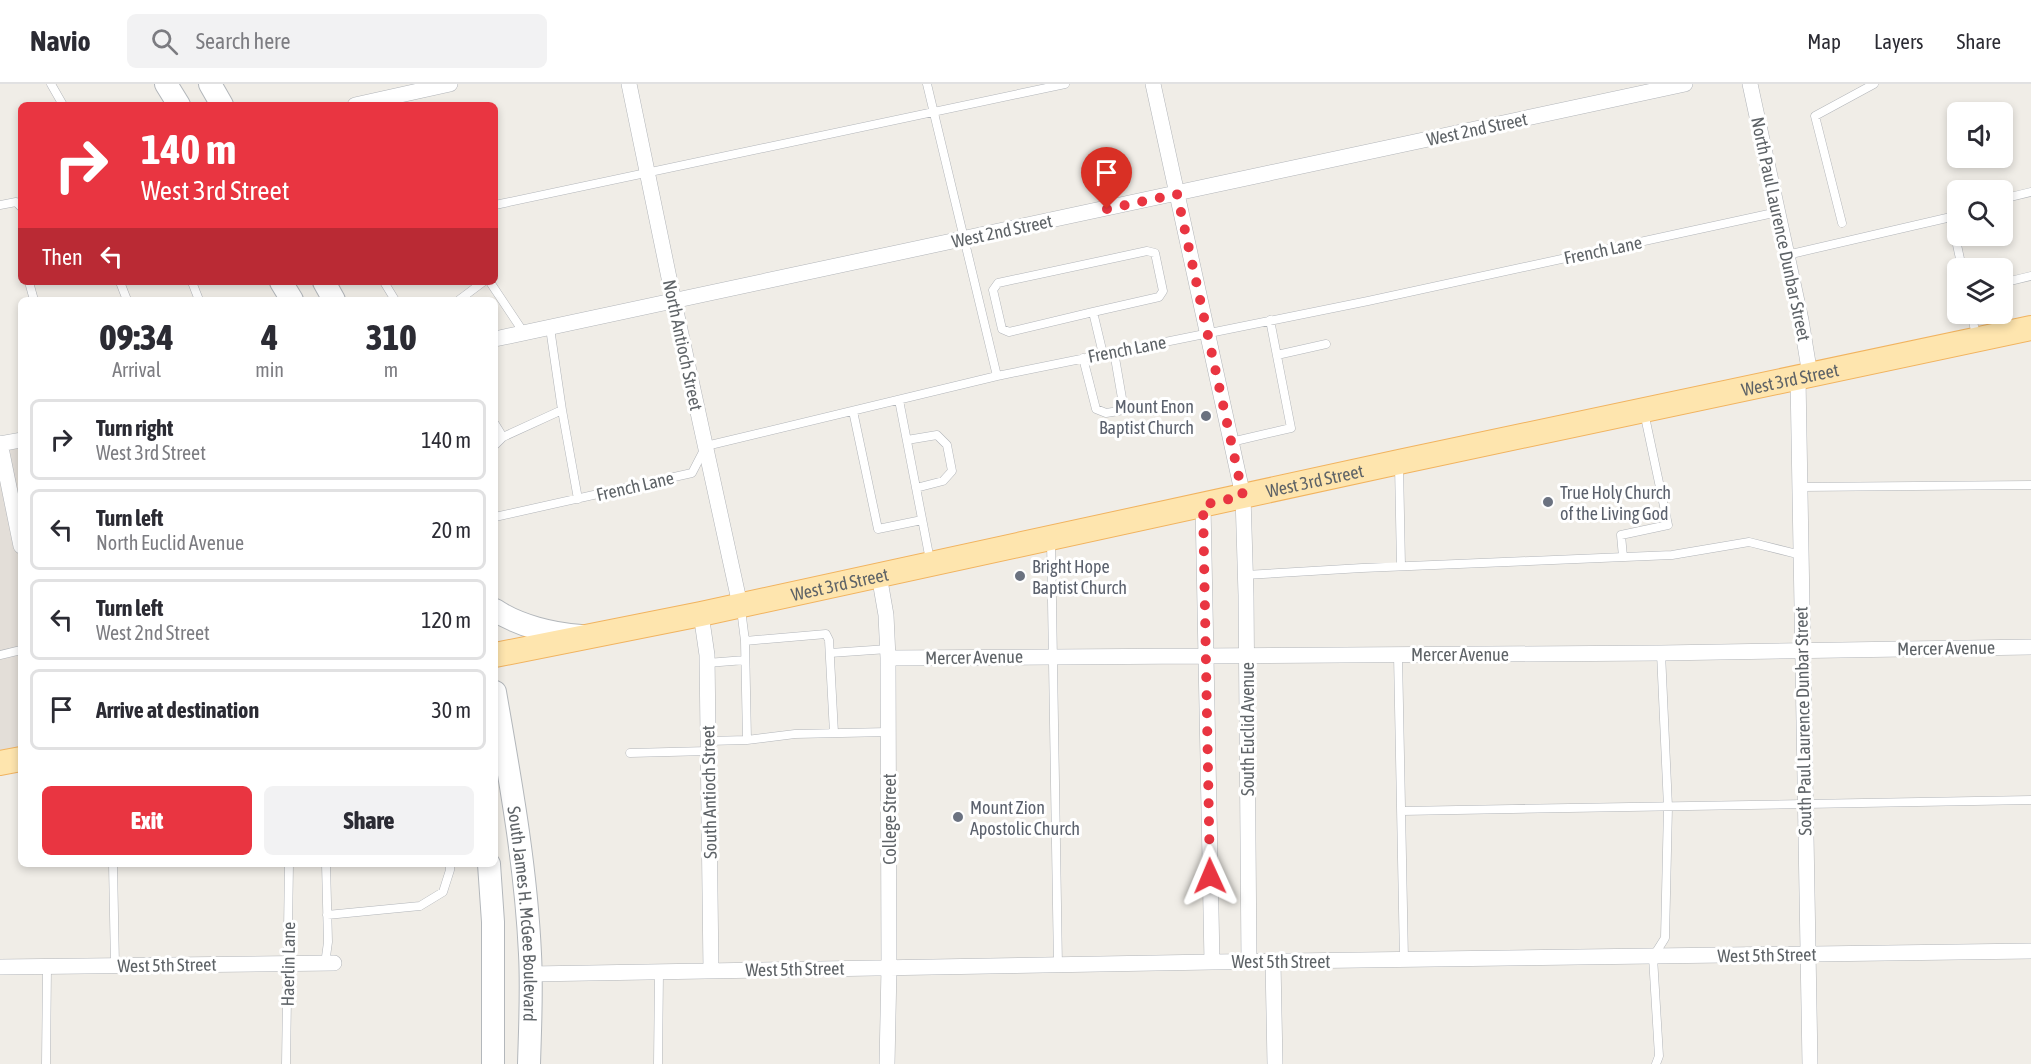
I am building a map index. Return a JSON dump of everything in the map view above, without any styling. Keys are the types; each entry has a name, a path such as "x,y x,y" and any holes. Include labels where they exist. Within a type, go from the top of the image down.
{"main road":[{"path":"166,84 176,102"},
{"path":"210,84 220,102"},
{"name":"West 3rd Street","path":"498,654 701,614 1399,462 2031,328"},
{"path":"498,611 534,627 565,635 589,637"},
{"name":"South James H. McGee Boulevard","path":"498,710 520,841 526,903 531,974 529,1064"},
{"path":"0,763 18,760"},
{"name":"South James H. McGee Boulevard","path":"489,867 493,922 492,1064"}],"street":[{"path":"369,102 450,84"},
{"name":"North Antioch Street","path":"629,84 674,302 741,605"},
{"name":"South Euclid Avenue","path":"1153,84 1243,496 1249,962"},
{"name":"West 2nd Street","path":"498,338 1685,84"},
{"name":"North Paul Laurence Dunbar Street","path":"1750,84 1801,320 1804,376"},
{"name":"South Paul Laurence Dunbar Street","path":"1804,376 1800,487 1810,1064"},
{"path":"18,441 0,444 18,531"},
{"path":"1203,505 1212,962"},
{"name":"College Street","path":"879,575 886,615 888,654 887,1064"},
{"name":"South Antioch Street","path":"701,614 707,663 711,971"},
{"name":"Mercer Avenue","path":"888,654 1053,657 1246,656 2031,647"},
{"name":"West 5th Street","path":"531,974 2031,951"},
{"path":"1273,962 1275,1064"},
{"name":"West 5th Street","path":"0,967 330,963"}],"lane":[{"path":"51,84 61,102"},
{"path":"927,84 998,376"},
{"path":"498,204 1065,84"},
{"path":"1842,223 1815,116 1874,84"},
{"path":"2013,196 2031,192"},
{"path":"0,205 16,202 18,204"},
{"name":"French Lane","path":"498,516 692,473 706,446 998,376 1368,301 1778,212"},
{"path":"1787,255 1947,218"},
{"path":"1147,251 1155,253 1163,291 1159,297 1093,312 1009,332 1002,329 993,290 998,283 1147,251"},
{"path":"2013,280 2031,276"},
{"path":"463,297 479,285"},
{"path":"492,285 524,333"},
{"path":"1093,312 1103,354"},
{"path":"1231,442 1291,428 1270,321"},
{"path":"1973,324 1977,339"},
{"path":"550,328 578,499"},
{"path":"1277,354 1326,344"},
{"path":"1083,358 1096,409 1106,413 1119,411 1123,404 1114,352"},
{"path":"899,400 931,564"},
{"path":"498,442 503,437 562,410"},
{"path":"853,411 878,529 922,520"},
{"path":"1623,557 1621,535 1668,525 1644,411"},
{"path":"498,429 503,437"},
{"path":"907,440 937,435 947,445 949,453 952,471 943,481 916,488"},
{"path":"1399,462 1401,566"},
{"path":"1800,487 2031,485"},
{"path":"1051,539 1058,966"},
{"path":"1245,575 1672,555 1749,542 1801,555"},
{"path":"741,605 747,741"},
{"path":"744,641 826,634 830,640 834,733"},
{"path":"0,655 18,651"},
{"path":"1656,1064 1659,1056 1653,957 1665,938 1668,807 1661,652"},
{"path":"830,653 888,654"},
{"path":"1398,655 1404,960"},
{"path":"707,663 745,660"},
{"path":"630,753 708,746 795,734 888,732"},
{"path":"1402,811 2031,800"},
{"path":"113,867 115,966"},
{"name":"Haerlin Lane","path":"286,1064 289,867"},
{"path":"326,867 330,963"},
{"path":"327,915 420,906 443,892 449,867"},
{"path":"46,967 46,1064"},
{"path":"658,1064 659,973"}],"shaded area":[{"path":"18,440 18,760 0,763 0,443"}],"place":[{"name":"Mount Enon Baptist Church","path":"1206,416"},
{"name":"True Holy Church of the Living God","path":"1548,502"},
{"name":"Bright Hope Baptist Church","path":"1020,576"},
{"name":"Mount Zion Apostolic Church","path":"958,817"}],"route":[{"path":"1107,209 1177,194 1243,496 1203,505 1210,876"}]}
